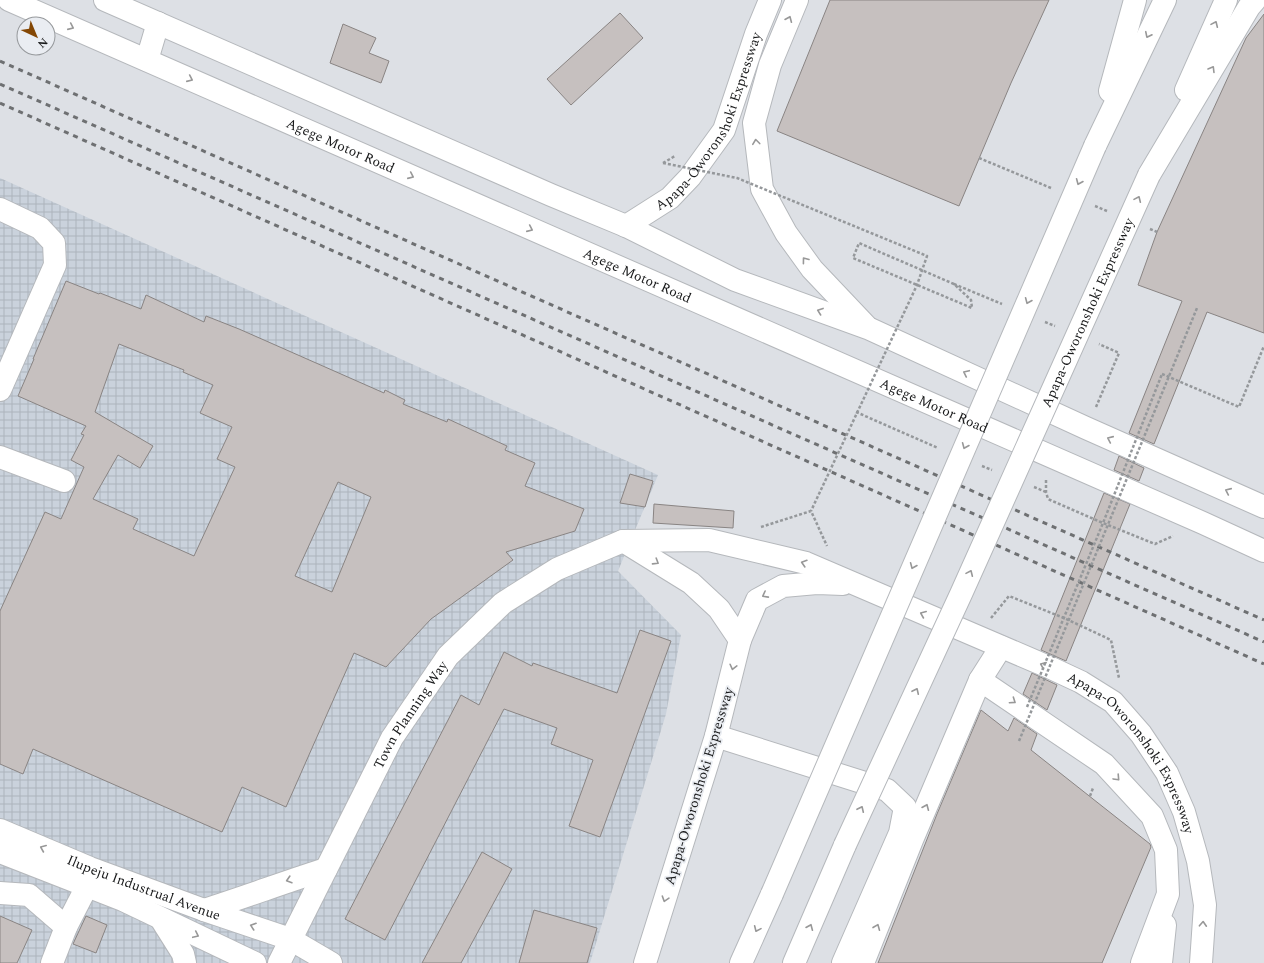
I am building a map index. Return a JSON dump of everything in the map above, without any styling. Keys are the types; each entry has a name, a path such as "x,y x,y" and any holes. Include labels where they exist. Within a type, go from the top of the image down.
{"main road":[{"name":"Agege Motor Road","path":"9,0 1264,551"},
{"path":"105,0 626,226 735,280 870,329 1086,428 1264,507"},
{"name":"Apapa-Oworonshoki Expressway","path":"626,226 670,198 690,177 724,130 756,34 770,0"},
{"path":"797,0 770,66 754,123 762,189 786,233 812,268 870,329"},
{"path":"1095,146 1135,0"},
{"path":"742,963 1095,146 1165,0"},
{"name":"Apapa-Oworonshoki Expressway","path":"794,963 845,845 961,594 1226,0"},
{"path":"1149,175 1249,7 1255,0"},
{"path":"147,60 158,23"},
{"path":"0,209 40,228 45,233 54,243 55,265 0,390"},
{"path":"0,457 64,481"},
{"name":"Apapa-Oworonshoki Expressway","path":"623,541 709,540 806,563 1081,682 1113,702 1141,734 1167,773 1184,812 1198,861 1205,905 1201,963"},
{"path":"623,541 691,583 719,609 740,640"},
{"name":"Town Planning Way","path":"279,963 392,738 448,656 503,603 557,569 623,541"},
{"name":"Apapa-Oworonshoki Expressway","path":"645,963 716,736 740,640 757,600 783,586 817,583 858,586"},
{"path":"863,963 912,840 980,680 1001,647"},
{"path":"980,680 1104,764 1152,816 1166,850 1168,894 1161,963"},
{"path":"716,736 887,790 905,807 900,833 843,963"},
{"name":"Ilupeju Industrual Avenue","path":"0,830 90,868 204,910 290,939 331,963"},
{"name":"Ilupeju Industrual Avenue","path":"0,852 123,900 255,963"},
{"path":"204,910 326,869"},
{"path":"52,963 66,927 87,886"},
{"path":"0,893 29,895 66,927"},
{"path":"1142,963 1168,894"},
{"path":"161,919 183,954 185,963"}],"path":[{"path":"663,163 737,178 927,256 917,285 811,510"},
{"path":"954,284 971,300 972,308 853,258 859,244 1004,305"},
{"path":"1019,741 1197,308"},
{"path":"1040,320 1062,329"},
{"path":"1086,428 1119,353 1098,344"},
{"path":"1027,707 1103,523 1162,374 1239,407 1264,346"},
{"path":"856,412 914,439"},
{"path":"1048,499 1155,544"},
{"path":"1008,596 1064,618 1111,640"}],"shaded area":[{"path":"0,178 658,475 618,571 681,635 666,714 590,963 0,963"}],"building":[{"path":"830,0 1049,0 1011,83 959,206 777,131"},
{"path":"620,13 643,38 571,105 547,79"},
{"path":"1264,14 1264,333 1207,312 1154,444 1129,433 1182,301 1138,285 1157,232 1246,38"},
{"path":"343,24 376,38 369,53 389,61 381,83 330,63"},
{"path":"66,281 141,309 146,295 204,322 206,316 384,393 385,390 405,400 403,404 447,422 448,419 507,446 505,450 535,463 525,486 584,509 575,531 506,552 513,560 431,619 386,667 354,653 286,807 242,787 222,832 33,749 23,774 0,764 0,611 45,512 61,519 84,467 71,460 84,435 81,434 86,426 18,396","holes":["119,344 184,370 183,372 213,385 200,413 232,427 217,459 235,467 194,556 133,529 138,519 93,499 118,455 140,468 153,446 95,412","338,482 371,497 332,592 295,576"]},
{"path":"1119,456 1144,468 1139,481 1114,470"},
{"path":"630,474 653,481 645,507 620,503"},
{"path":"1104,493 1130,504 1066,661 1041,650"},
{"path":"654,504 734,511 733,528 653,523"},
{"path":"640,630 671,641 600,837 569,826 593,760 551,744 557,728 504,709 385,940 345,919 461,695 479,705 504,652 532,666 533,663 617,693"},
{"path":"1032,673 1057,685 1047,710 1023,694"},
{"path":"981,710 1008,731 1014,718 1037,734 1031,750 1150,844 1151,847 1102,963 878,963 937,814"},
{"path":"482,852 512,869 461,963 422,963"},
{"path":"534,910 597,928 587,963 519,963"},
{"path":"0,916 32,930 17,963 0,963"},
{"path":"86,916 107,925 96,953 73,944"}],"railway":[{"path":"0,61 1264,620"},
{"path":"0,84 1264,642"},
{"path":"0,103 1264,664"}]}
